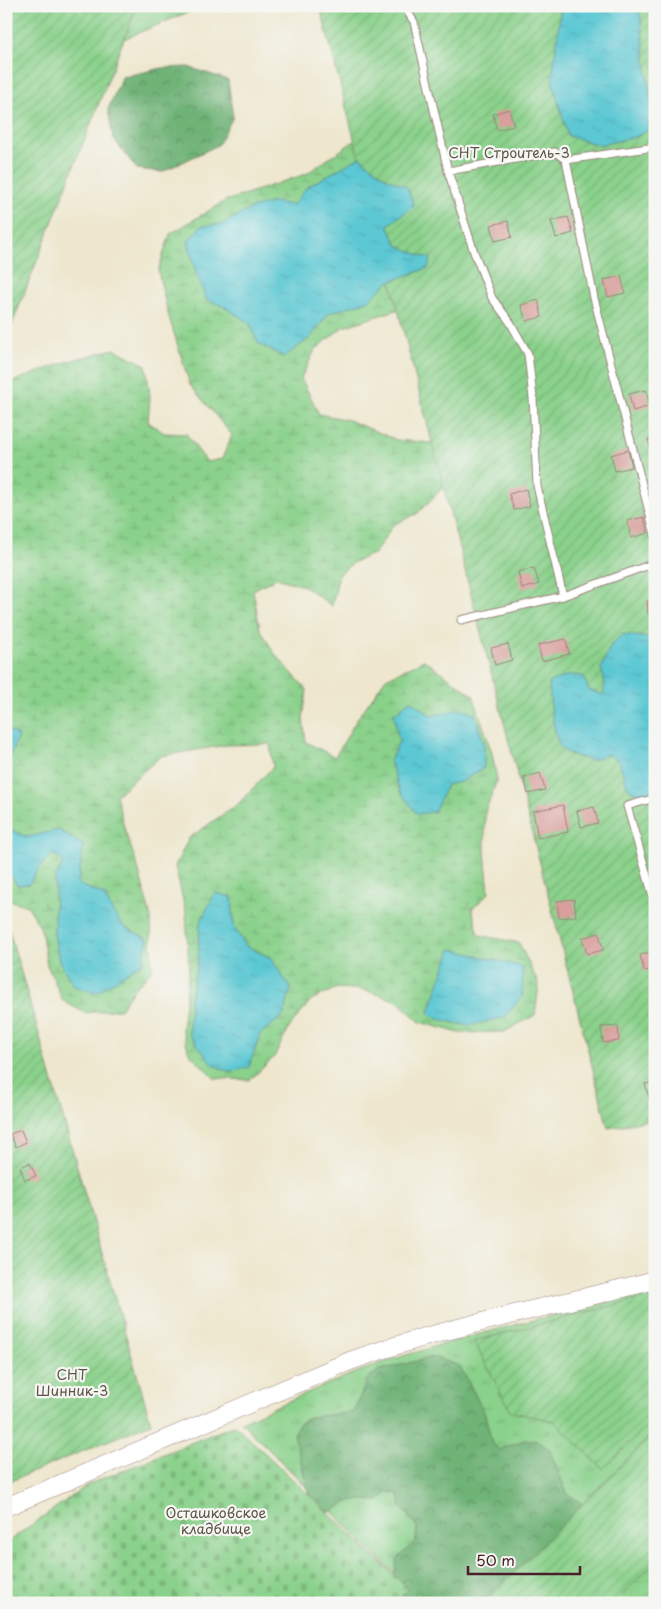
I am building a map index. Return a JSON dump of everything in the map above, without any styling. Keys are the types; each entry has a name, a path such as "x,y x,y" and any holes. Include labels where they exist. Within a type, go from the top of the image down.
{"street":[{"path":"6,1507 350,1361 391,1346 443,1331 655,1280"}],"lane":[{"path":"404,6 414,22 448,171 474,252 492,298 510,322 528,354 533,398 537,486 563,596"},
{"path":"566,160 655,147"},
{"path":"448,171 555,152 566,160 594,298 655,535"},
{"path":"461,620 563,596 655,563"},
{"path":"655,798 627,806 655,903"}],"green space":[{"path":"6,6 137,6 6,340"},
{"path":"82,6 203,6 73,60"},
{"name":"СНТ Строитель-3","path":"320,6 655,6 655,1119 608,1128"},
{"path":"188,67 228,80 233,117 218,145 162,172 137,169 113,138 108,109 122,77 162,68"},
{"path":"366,133 421,302 343,327 315,350 301,378 319,414 348,420 397,440 444,444 456,474 418,513 393,525 375,553 354,562 339,574 332,606 304,586 276,578 253,590 260,629 275,654 307,690 303,718 306,742 335,757 356,721 386,678 424,660 473,695 492,753 497,780 485,812 485,852 489,893 472,909 479,935 519,943 539,985 535,1015 504,1032 459,1033 420,1022 397,1001 364,990 337,988 311,1000 289,1028 274,1057 250,1080 214,1078 189,1053 182,1029 189,966 186,913 175,866 189,838 238,804 273,767 270,744 227,745 161,756 116,795 151,918 152,970 133,990 120,1009 85,1013 63,1001 47,965 41,929 28,906 6,899 6,384 66,362 114,349 146,365 150,397 148,422 164,433 186,434 207,462 222,459 232,435 190,385 169,317 158,271 170,234 225,201 306,174"},
{"name":"СНТ Шинник-3","path":"6,920 151,1423 6,1483"},
{"path":"655,1290 655,1603 409,1603 405,1599 412,1591 241,1422 343,1378 406,1355 499,1329"},
{"path":"655,1295 655,1418 603,1469 554,1421 511,1412 474,1341"},
{"path":"434,1357 460,1366 485,1414 491,1441 499,1450 524,1440 538,1441 549,1449 567,1493 590,1510 506,1593 475,1603 440,1603 436,1598 425,1594 413,1598 400,1596 392,1585 397,1559 416,1541 417,1527 401,1507 399,1494 388,1492 379,1501 352,1500 330,1512 318,1508 310,1499 294,1434 299,1423 311,1417 353,1412 369,1377 380,1370"},
{"name":"Осташковское кладбище","path":"235,1425 409,1589 394,1603 6,1603 6,1543 89,1484"},
{"path":"655,1431 655,1562 614,1603 483,1603"}],"water":[{"path":"561,6 639,6 652,111 648,130 636,137 599,145 568,136 552,80"},
{"path":"360,157 385,177 407,187 414,206 388,225 397,245 431,258 428,268 388,282 368,301 329,313 310,338 284,357 258,343 250,324 225,307 206,299 195,269 188,241 201,226 223,224 252,208 274,202 293,205 307,187"},
{"path":"623,634 655,639 655,791 643,796 628,788 619,761 608,754 590,760 563,750 556,735 551,706 549,682 570,675 583,676 589,690 603,695 605,683 601,668 611,645"},
{"path":"410,700 432,716 458,709 474,713 484,744 484,768 461,782 447,785 434,812 417,814 400,792 390,761 399,741 394,715"},
{"path":"6,729 18,736 8,761 6,785"},
{"path":"6,828 28,837 59,830 83,845 78,884 104,895 114,914 124,927 148,939 142,963 96,993 74,986 59,961 54,934 55,878 64,862 53,854 39,868 29,884 17,885 6,867"},
{"path":"215,893 232,897 234,927 246,946 271,958 291,989 283,1016 260,1034 249,1067 231,1072 213,1065 189,1034 190,1000 198,961 200,923"},
{"path":"451,949 523,967 522,996 505,1017 468,1026 435,1018 429,1012"}],"building":[{"path":"6,6 11,6 12,11 6,13"},
{"path":"509,109 514,126 497,130 493,114"},
{"path":"568,217 573,233 556,238 551,221"},
{"path":"508,221 512,237 495,241 491,225"},
{"path":"621,276 625,293 608,297 604,280"},
{"path":"538,300 542,317 526,321 521,305"},
{"path":"646,390 650,406 633,411 629,394"},
{"path":"655,438 655,455 653,456 648,439"},
{"path":"628,450 632,467 615,471 611,455"},
{"path":"526,489 530,506 514,510 509,494"},
{"path":"644,517 648,533 631,538 627,521"},
{"path":"534,568 539,584 522,589 518,572"},
{"path":"655,600 655,614 648,614 647,601"},
{"path":"566,639 569,654 542,661 538,645"},
{"path":"508,644 512,660 495,665 491,648"},
{"path":"540,773 545,790 528,794 524,778"},
{"path":"563,805 568,832 538,838 533,811"},
{"path":"594,807 598,823 581,827 577,811"},
{"path":"574,899 576,916 559,918 557,901"},
{"path":"599,933 603,950 587,954 582,938"},
{"path":"655,951 655,969 644,971 640,955"},
{"path":"618,1026 619,1041 603,1043 601,1027"},
{"path":"655,1082 655,1099 650,1100 645,1084"},
{"path":"21,1130 26,1142 16,1147 10,1134"},
{"path":"30,1163 36,1176 25,1180 20,1167"}]}
